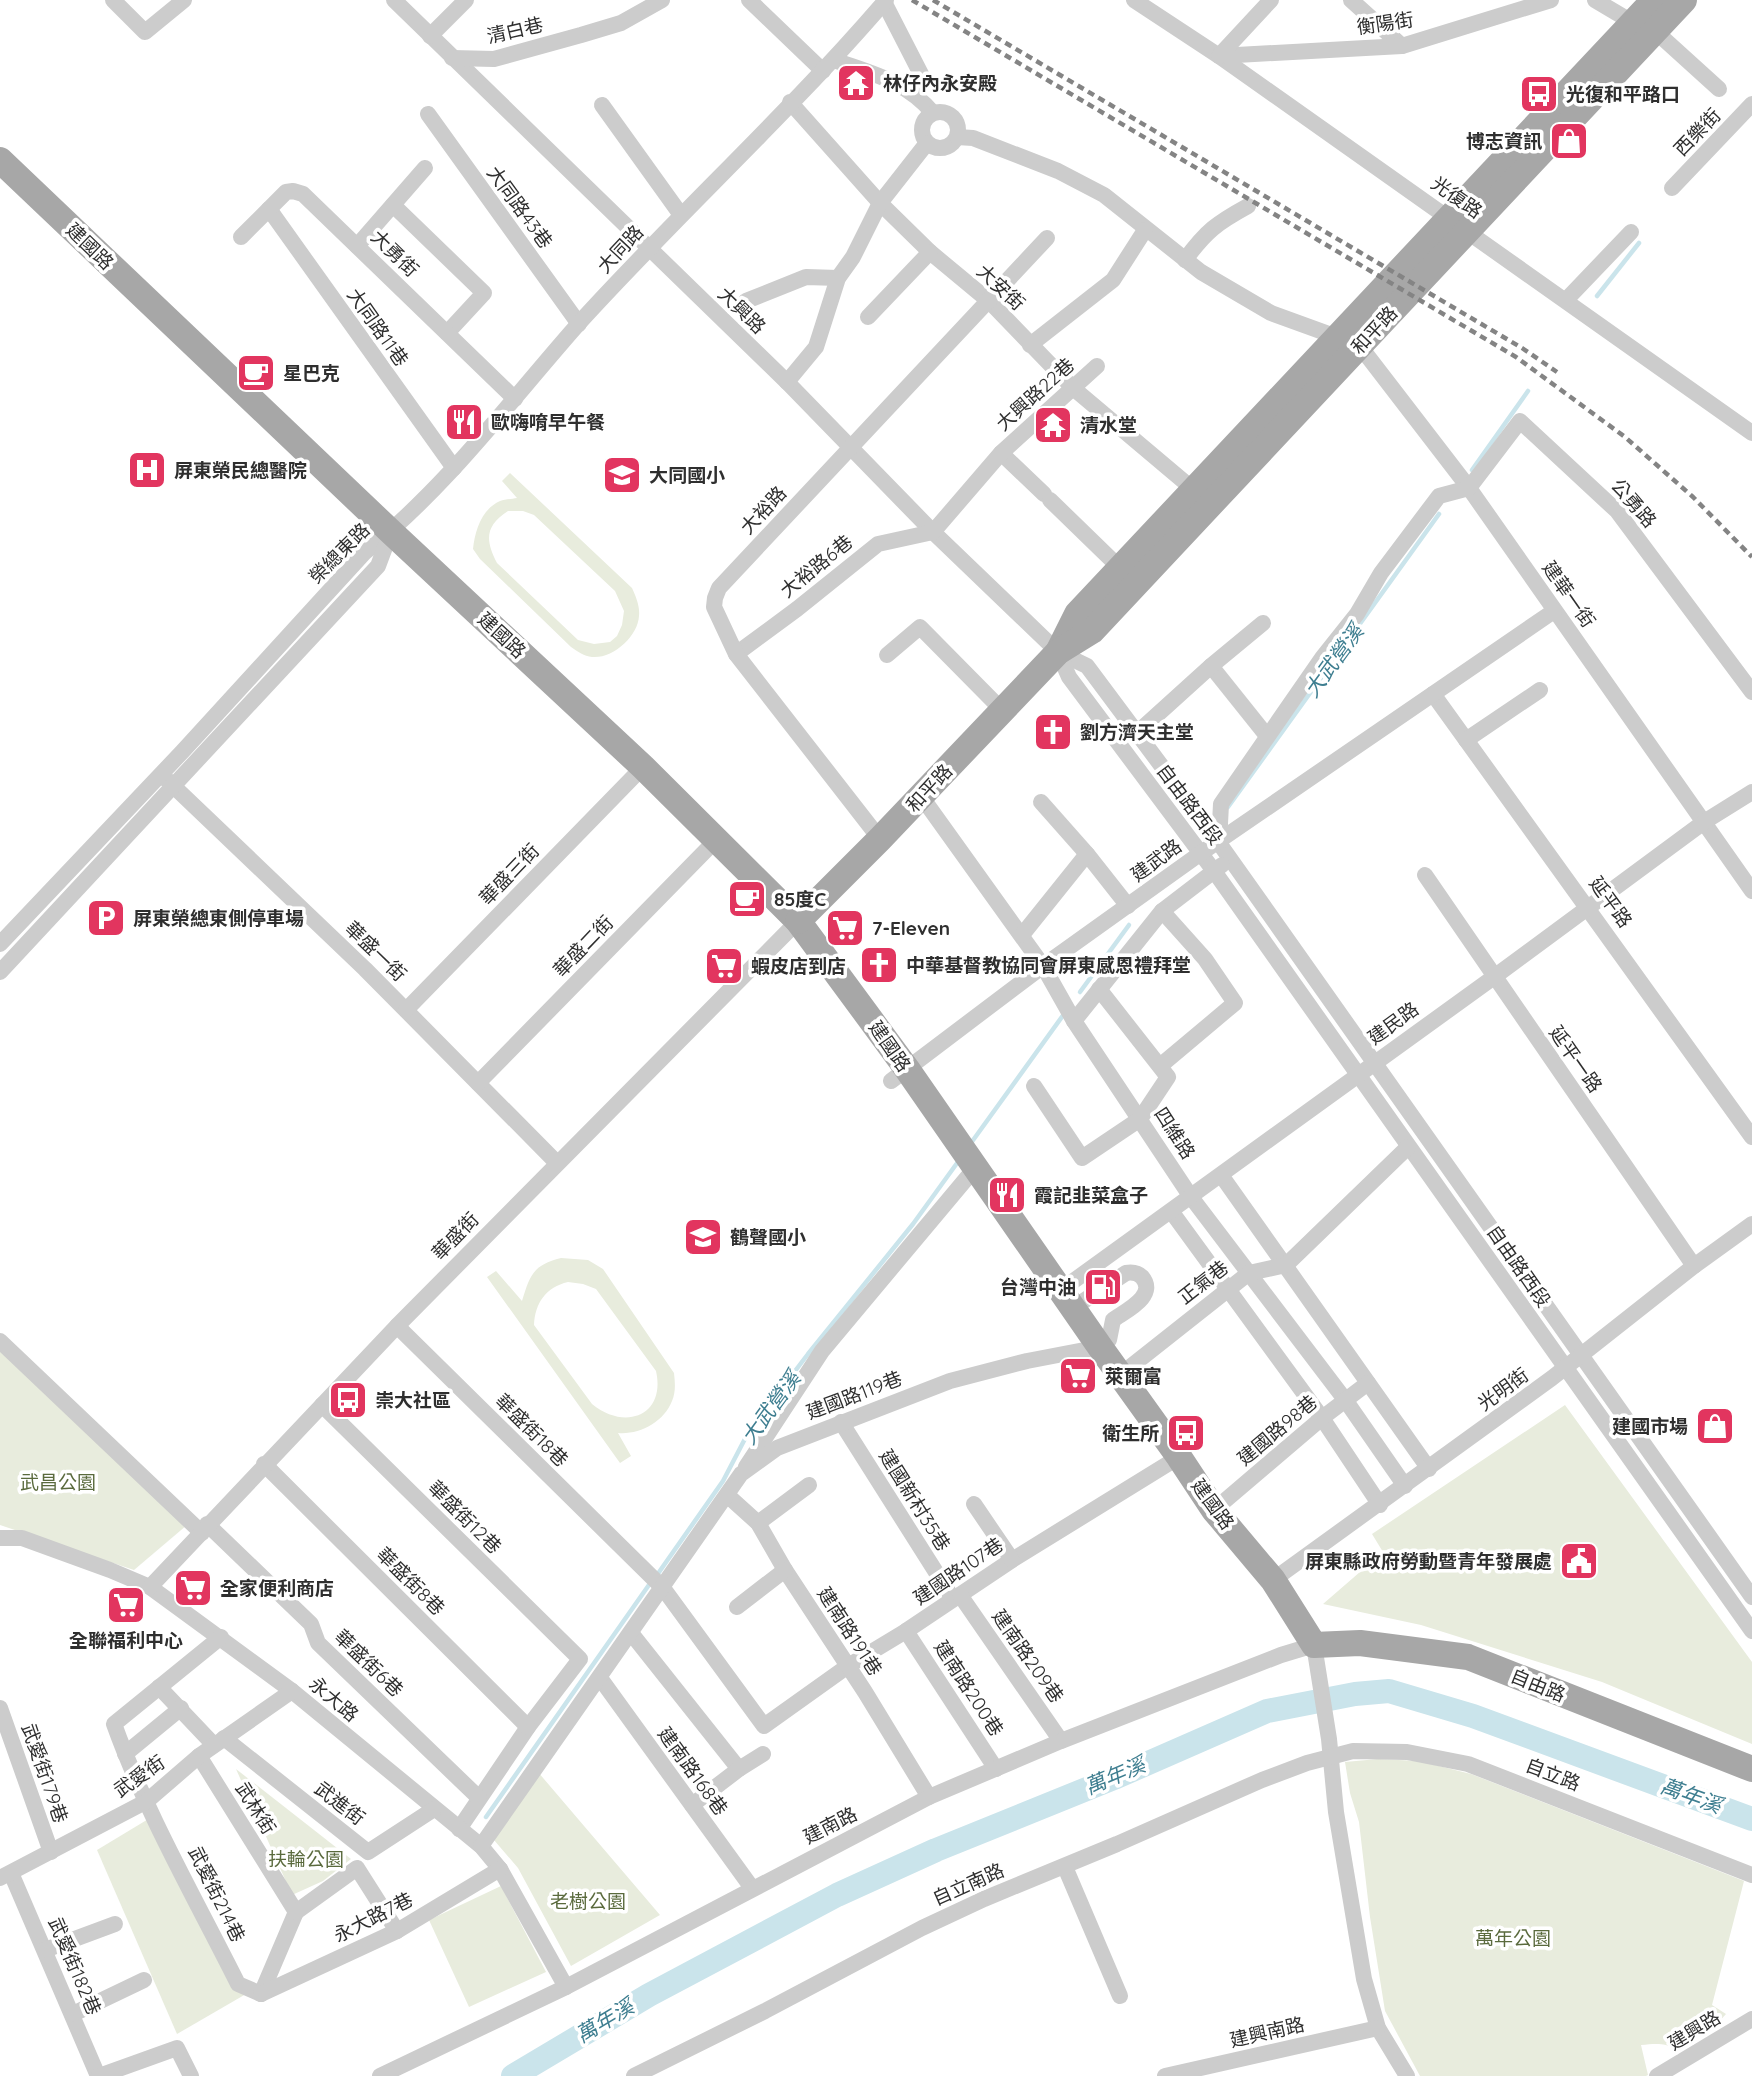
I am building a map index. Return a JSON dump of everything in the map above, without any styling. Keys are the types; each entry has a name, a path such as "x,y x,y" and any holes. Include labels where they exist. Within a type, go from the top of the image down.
{"main road":[{"name":"和平路","path":"1643,26 1654,0"},
{"name":"和平路","path":"798,921 1058,652 1092,631 1348,341 1643,26 1684,0"},
{"name":"建國路","path":"0,160 643,767 798,921 899,1075 969,1157 1214,1510 1273,1580 1314,1645"},
{"name":"和平路","path":"1058,652 1077,614 1194,490 1348,341"},
{"name":"自由路","path":"1314,1645 1360,1643 1468,1657 1752,1769"}],"street":[{"path":"113,0 145,32 184,0"},
{"name":"大興路","path":"394,0 1058,652"},
{"path":"430,36 466,0"},
{"name":"清白巷","path":"452,58 494,59 621,23 662,0"},
{"path":"750,0 829,65 892,81 916,93 933,113"},
{"name":"光復路","path":"1134,0 1219,56 1752,433"},
{"path":"1219,56 1271,0"},
{"path":"1351,0 1402,46"},
{"name":"衡陽街","path":"1219,56 1402,46 1551,0"},
{"path":"1595,0 1643,26 1719,89"},
{"path":"885,1 924,80 916,93"},
{"name":"大同路","path":"391,531 454,468 579,324 681,215 829,65 885,1"},
{"name":"大安街","path":"790,103 880,203 930,251 989,301 1073,388 1194,490"},
{"name":"西樂街","path":"1672,188 1752,104"},
{"path":"602,105 681,215"},
{"path":"933,113 950,115 957,125 957,137 949,146 932,146 923,138 924,120 933,113"},
{"name":"大同路43巷","path":"428,114 579,324"},
{"path":"957,137 973,138 1058,171 1104,195 1201,272 1271,313 1348,341"},
{"path":"786,382 816,347 838,278 853,257 880,203 927,143"},
{"path":"357,246 425,168"},
{"name":"大勇街","path":"241,237 286,192 303,194 515,400"},
{"path":"393,205 484,293 447,333"},
{"path":"1185,260 1208,230 1248,206"},
{"name":"大同路11巷","path":"269,209 454,468"},
{"path":"1030,345 1113,280 1146,230"},
{"path":"1566,300 1631,232"},
{"name":"大裕路","path":"880,839 736,654 714,607 715,598 719,588 1047,238"},
{"path":"869,317 930,251"},
{"path":"746,301 806,277 838,278"},
{"name":"建華一街","path":"1348,341 1469,488 1752,891"},
{"name":"大興路22巷","path":"933,532 1001,453 1097,366"},
{"name":"公勇路","path":"1469,488 1520,421 1617,511 1752,692"},
{"name":"大興路22巷","path":"1001,453 1120,568"},
{"path":"1219,843 1221,804 1267,736 1357,614 1381,573 1438,496 1469,488"},
{"name":"榮總東路","path":"0,944 364,553 391,531"},
{"name":"榮總東路","path":"0,972 378,566 391,531"},
{"name":"大裕路6巷","path":"736,654 878,544 933,532"},
{"name":"建武路","path":"899,1075 1043,966 1201,853 1554,611"},
{"path":"1137,733 1263,623"},
{"path":"887,655 920,626 1002,710"},
{"name":"自由路西段","path":"1058,652 1087,666 1219,843 1751,1594"},
{"name":"自由路西段","path":"1058,652 1069,677 1214,871 1752,1630"},
{"path":"1211,666 1267,736"},
{"path":"247,680 261,692"},
{"path":"1466,740 1540,690"},
{"name":"延平路","path":"1433,694 1752,1137"},
{"name":"華盛三街","path":"406,1010 643,767"},
{"name":"華盛一街","path":"161,774 406,1010 556,1163"},
{"name":"建民路","path":"1067,1299 1171,1211 1704,822 1752,792"},
{"name":"四維路","path":"921,796 1043,966 1070,1013 1191,1197 1346,1401 1405,1486"},
{"path":"1041,802 1128,906"},
{"name":"華盛二街","path":"478,1083 717,839"},
{"path":"94,844 107,857"},
{"path":"1022,935 1087,854"},
{"path":"1070,1013 1099,989 1163,911 1230,859"},
{"name":"延平一路","path":"1425,874 1694,1266"},
{"path":"1160,1066 1235,1003 1205,959 1163,911"},
{"name":"華盛街","path":"150,1587 397,1326 798,921"},
{"path":"1034,1086 1082,1158 1140,1119 1168,1077 1099,989"},
{"path":"1286,1265 1408,1147"},
{"path":"741,1475 822,1351 969,1157"},
{"path":"1221,1175 1429,1469"},
{"path":"1171,1211 1322,1418 1380,1505"},
{"name":"光明街","path":"1273,1580 1380,1505 1565,1368 1694,1266 1752,1224"},
{"name":"正氣巷","path":"1120,1374 1249,1273 1286,1265"},
{"path":"1067,1299 1126,1273 1134,1272 1141,1276 1147,1286 1147,1293 1112,1320 1109,1340 1100,1347"},
{"name":"華盛街18巷","path":"397,1326 663,1588 764,1726"},
{"name":"華盛街6巷","path":"0,1341 311,1624 318,1643 479,1798"},
{"name":"建國路119巷","path":"481,1846 585,1676 631,1633 741,1475 778,1448 950,1381 1027,1361 1100,1347"},
{"name":"建國路98巷","path":"1214,1510 1322,1418 1368,1383"},
{"name":"華盛街12巷","path":"321,1405 585,1676"},
{"name":"建國新村35巷","path":"841,1422 956,1597"},
{"name":"建國路107巷","path":"764,1726 848,1666 1179,1457"},
{"name":"華盛街8巷","path":"264,1464 528,1727"},
{"path":"758,1523 809,1485"},
{"name":"建南路191巷","path":"727,1495 758,1523 929,1797"},
{"path":"974,1503 1012,1560"},
{"name":"永大路","path":"0,1538 22,1538 150,1587 292,1691 481,1846 500,1869 566,1987"},
{"path":"737,1607 785,1570"},
{"path":"1733,1606 1751,1594"},
{"name":"建南路209巷","path":"956,1597 1062,1741"},
{"name":"建南路200巷","path":"906,1631 996,1769"},
{"path":"631,1633 739,1769"},
{"path":"159,1687 221,1637"},
{"path":"1314,1645 1328,1735 1336,1812 1364,1979 1378,2028 1407,2076"},
{"name":"建南路","path":"380,2076 566,1987 929,1797 1062,1741 1281,1655 1314,1645"},
{"path":"459,1829 528,1727 585,1676"},
{"name":"建南路168巷","path":"585,1676 692,1805 752,1888"},
{"name":"武進街","path":"159,1687 219,1742 368,1852 434,1809"},
{"name":"武愛街214巷","path":"159,1687 114,1724 147,1801 237,1984 261,1994"},
{"name":"武愛街","path":"6,1876 147,1801 199,1756 292,1691"},
{"name":"武愛街179巷","path":"0,1707 51,1852"},
{"path":"125,1754 181,1708"},
{"name":"自立路","path":"1330,1756 1353,1751 1406,1752 1468,1764 1752,1875"},
{"path":"692,1805 763,1754"},
{"name":"武林街","path":"199,1756 296,1912"},
{"name":"自立南路","path":"635,2076 922,1928 1008,1888 1065,1867 1262,1780 1330,1756"},
{"path":"261,1994 296,1912 357,1868 368,1852"},
{"path":"1065,1867 1120,1996"},
{"path":"357,1868 397,1931"},
{"name":"永大路7巷","path":"261,1994 397,1931 500,1869"},
{"name":"武愛街182巷","path":"6,1876 45,1950 99,2076"},
{"path":"45,1950 115,1924"},
{"path":"73,2014 144,1980"},
{"name":"建興路","path":"1667,2074 1752,2019"},
{"name":"建興南路","path":"1165,2076 1378,2028"},
{"path":"99,2076 177,2048 191,2076"}],"green space":[{"path":"510,473 632,588 639,609 638,624 629,638 616,650 600,657 592,657 571,647 480,559 473,549 478,528 488,509 500,501 517,498 502,481","holes":["508,511 523,511 534,515 615,591 624,611 622,625 617,636 610,642 594,644 578,640 497,563 490,547 491,528"]},
{"path":"561,1258 588,1260 603,1269 674,1373 673,1398 663,1415 650,1426 634,1432 618,1433 631,1456 620,1463 487,1277 496,1271 522,1301 534,1272","holes":["568,1282 596,1289 656,1371 655,1399 649,1408 640,1414 617,1417 592,1404 534,1325 539,1303 548,1292"]},
{"name":"武昌公園","path":"0,1348 187,1525 134,1570 0,1525"},
{"path":"1565,1405 1752,1662 1752,1744 1602,1682 1421,1625 1323,1604 1383,1552 1372,1534"},
{"name":"萬年公園","path":"1378,1759 1419,1761 1471,1774 1744,1881 1712,2005 1726,2014 1717,2024 1675,2049 1663,2044 1641,2045 1648,2075 1646,2076 1420,2076 1385,2011 1359,1822 1350,1793 1345,1762"},
{"name":"扶輪公園","path":"236,1769 351,1859 323,1881 292,1895"},
{"name":"老樹公園","path":"538,1772 660,1915 571,1966 518,1868 488,1833"},
{"path":"155,1815 246,1994 177,2034 97,1850"},
{"path":"501,1886 546,1972 469,2007 429,1920"}],"waterway":[{"name":"大武營溪","path":"1597,296 1639,243"},
{"name":"大武營溪","path":"1472,470 1528,391"},
{"name":"大武營溪","path":"1228,807 1439,514"},
{"name":"大武營溪","path":"1080,992 1129,925"},
{"name":"大武營溪","path":"971,1143 1064,1014"},
{"name":"大武營溪","path":"657,1575 723,1481 748,1433 913,1224 960,1159"},
{"name":"大武營溪","path":"486,1817 651,1582"},
{"name":"萬年溪","path":"513,2076 649,1995 837,1895 936,1850 1114,1778 1267,1711 1355,1694 1389,1691 1473,1716 1752,1819"}],"railway":[{"path":"912,0 1516,357 1625,437 1693,497 1752,557"},
{"path":"933,0 1522,348 1557,372"}],"place":[{"name":"林仔內永安殿","path":"856,83"},
{"name":"光復和平路口","path":"1539,94"},
{"name":"博志資訊","path":"1569,141"},
{"name":"星巴克","path":"256,373"},
{"name":"歐嗨唷早午餐","path":"464,422"},
{"name":"清水堂","path":"1053,425"},
{"name":"屏東榮民總醫院","path":"147,470"},
{"name":"大同國小","path":"622,475"},
{"name":"劉方濟天主堂","path":"1053,732"},
{"name":"85度C","path":"747,899"},
{"name":"屏東榮總東側停車場","path":"106,918"},
{"name":"7-Eleven","path":"845,928"},
{"name":"中華基督教協同會屏東感恩禮拜堂","path":"879,965"},
{"name":"蝦皮店到店","path":"724,966"},
{"name":"霞記韭菜盒子","path":"1007,1195"},
{"name":"鶴聲國小","path":"703,1237"},
{"name":"台灣中油","path":"1103,1287"},
{"name":"萊爾富","path":"1078,1376"},
{"name":"崇大社區","path":"348,1400"},
{"name":"建國市場","path":"1715,1426"},
{"name":"衛生所","path":"1186,1433"},
{"name":"屏東縣政府勞動暨青年發展處","path":"1579,1561"},
{"name":"全家便利商店","path":"193,1588"},
{"name":"全聯福利中心","path":"126,1605"}]}
